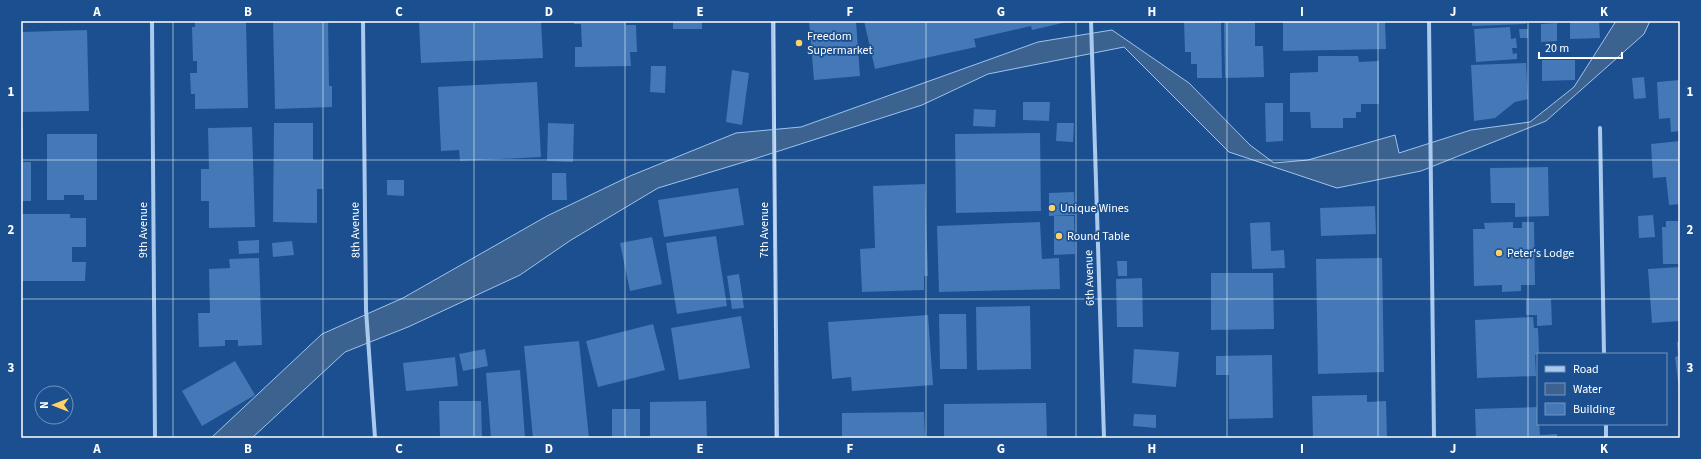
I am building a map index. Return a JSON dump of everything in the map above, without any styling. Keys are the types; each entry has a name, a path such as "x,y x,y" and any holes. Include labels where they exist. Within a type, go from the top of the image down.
{"street":[{"name":"9th Avenue","path":"152,21 155,438"},
{"name":"8th Avenue","path":"363,21 366,310 375,438"},
{"name":"7th Avenue","path":"773,21 777,438"},
{"name":"6th Avenue","path":"1091,21 1104,438"},
{"path":"1429,21 1434,438"},
{"path":"1600,128 1604,353"},
{"path":"1606,425 1606,438"}],"water":[{"path":"1616,21 1650,21 1644,34 1546,121 1421,171 1337,188 1229,152 1124,47 988,74 922,105 658,188 571,240 520,275 408,327 345,352 252,438 211,438 322,334 403,298 547,216 630,176 736,133 801,127 1038,42 1112,30 1189,83 1250,145 1274,163 1308,160 1395,135 1399,153 1471,130 1530,122 1574,87"}],"building":[{"path":"195,21 246,21 248,108 195,109 195,94 191,94 190,73 197,73 197,61 193,61 192,27 195,27"},
{"path":"273,21 328,21 329,86 332,86 332,107 275,109"},
{"path":"419,21 541,21 543,58 421,63"},
{"path":"574,21 626,21 626,25 636,25 637,52 630,52 631,66 575,67 575,47 582,47 581,24 574,24"},
{"path":"673,21 702,21 702,29 673,29"},
{"path":"809,21 856,21 860,76 814,80"},
{"path":"864,21 1067,22 1032,30 1031,26 974,39 976,47 875,69"},
{"path":"1184,21 1221,21 1222,78 1197,78 1197,64 1191,64 1191,52 1185,52"},
{"path":"1224,21 1255,21 1255,46 1263,46 1264,77 1225,78"},
{"path":"1283,21 1385,21 1386,49 1283,51"},
{"path":"1472,21 1526,21 1526,24 1472,26"},
{"path":"1570,21 1599,21 1600,38 1570,39"},
{"path":"1557,23 1557,41 1541,42 1541,24"},
{"path":"1510,27 1511,39 1516,38 1517,48 1512,48 1513,54 1517,53 1517,59 1476,62 1474,29"},
{"path":"1519,29 1528,29 1528,38 1520,38"},
{"path":"87,30 89,111 22,112 21,32"},
{"path":"1318,56 1358,56 1359,62 1379,61 1379,104 1361,104 1361,112 1356,112 1356,118 1343,118 1343,128 1311,128 1310,112 1290,112 1290,73 1318,72"},
{"path":"1542,60 1575,60 1575,80 1542,81"},
{"path":"1526,63 1528,99 1515,102 1495,118 1474,121 1471,65"},
{"path":"651,66 666,66 665,93 650,92"},
{"path":"732,70 749,73 742,125 726,122"},
{"path":"1644,77 1646,98 1634,99 1632,78"},
{"path":"1680,80 1680,131 1671,132 1670,118 1659,119 1657,82"},
{"path":"537,82 541,157 460,161 459,150 441,151 438,87"},
{"path":"1023,102 1050,102 1049,121 1023,120"},
{"path":"1265,103 1283,103 1283,141 1266,142"},
{"path":"974,109 996,110 995,127 973,126"},
{"path":"274,123 313,123 313,160 323,160 323,189 317,189 317,223 273,222"},
{"path":"548,123 574,124 573,162 547,161"},
{"path":"1057,123 1074,123 1073,142 1056,141"},
{"path":"252,127 255,227 209,228 209,201 201,201 201,169 209,169 208,128"},
{"path":"21,129 23,129 23,162 31,162 31,201 21,201"},
{"path":"1040,133 1041,211 956,213 955,134"},
{"path":"47,134 97,134 97,200 84,200 84,195 64,195 64,200 47,200"},
{"path":"1680,141 1680,204 1669,205 1666,177 1653,178 1651,144"},
{"path":"1548,167 1549,216 1515,217 1515,203 1491,203 1490,168"},
{"path":"552,173 566,173 567,200 552,200"},
{"path":"387,180 404,180 404,196 387,195"},
{"path":"925,184 928,276 924,276 924,290 862,292 860,249 875,248 873,186"},
{"path":"738,188 744,225 664,237 658,200"},
{"path":"1074,192 1075,215 1049,216 1049,193"},
{"path":"1375,206 1376,234 1321,236 1320,208"},
{"path":"21,214 70,214 70,218 86,218 86,247 72,247 72,262 86,262 85,281 21,281"},
{"path":"1653,215 1655,237 1639,238 1638,216"},
{"path":"1054,216 1074,216 1075,254 1054,255"},
{"path":"1666,221 1680,221 1680,264 1663,264 1662,227 1666,227"},
{"path":"1040,222 1042,259 1059,258 1060,289 939,292 937,226"},
{"path":"1270,222 1271,251 1284,250 1285,268 1252,269 1250,223"},
{"path":"1513,222 1513,228 1522,228 1522,222 1534,222 1535,285 1521,285 1521,291 1502,292 1502,285 1474,286 1473,229 1485,229 1484,223"},
{"path":"716,236 727,306 677,314 666,243"},
{"path":"652,237 662,284 630,291 620,243"},
{"path":"259,240 259,253 239,254 238,241"},
{"path":"292,241 294,255 273,257 272,243"},
{"path":"259,258 262,345 238,346 238,340 225,340 225,346 199,347 198,313 210,313 209,269 230,268 229,259"},
{"path":"1382,258 1384,372 1318,374 1316,259"},
{"path":"1117,261 1127,261 1127,276 1118,276"},
{"path":"1680,267 1680,321 1652,323 1648,269"},
{"path":"1211,273 1273,273 1274,329 1211,330"},
{"path":"739,274 744,308 732,309 727,276"},
{"path":"1142,278 1143,327 1117,327 1116,279"},
{"path":"1526,299 1551,299 1552,325 1537,326 1537,315 1526,315"},
{"path":"1030,306 1031,369 977,370 976,307"},
{"path":"939,314 966,314 967,369 940,369"},
{"path":"928,315 933,385 852,391 851,377 832,379 828,322"},
{"path":"741,316 750,368 679,380 671,328"},
{"path":"1533,317 1534,328 1538,328 1539,353 1535,355 1536,376 1477,378 1475,320"},
{"path":"653,324 665,370 598,387 586,341"},
{"path":"579,341 589,438 533,438 524,346"},
{"path":"1677,342 1680,342 1680,398 1675,357 1678,356"},
{"path":"485,349 488,366 463,371 459,354"},
{"path":"1134,349 1179,352 1176,387 1132,383"},
{"path":"1272,355 1273,418 1229,419 1229,375 1216,375 1216,356"},
{"path":"455,357 458,386 406,391 403,363"},
{"path":"235,361 255,395 202,426 182,391"},
{"path":"520,370 525,438 491,438 486,373"},
{"path":"1367,395 1367,402 1386,401 1387,438 1313,438 1312,396"},
{"path":"439,401 481,401 482,438 440,438"},
{"path":"706,401 707,438 650,438 650,402"},
{"path":"1046,403 1047,438 944,438 944,404"},
{"path":"1537,407 1537,425 1539,425 1540,435 1557,434 1557,438 1476,438 1475,409"},
{"path":"612,409 640,409 640,438 612,438"},
{"path":"924,412 925,438 842,438 842,413"},
{"path":"1134,414 1156,415 1156,428 1133,426"}],"place":[{"name":"Freedom Supermarket","path":"799,43"},
{"name":"Unique Wines","path":"1052,208"},
{"name":"Round Table","path":"1059,236"},
{"name":"Peter's Lodge","path":"1499,253"}]}
